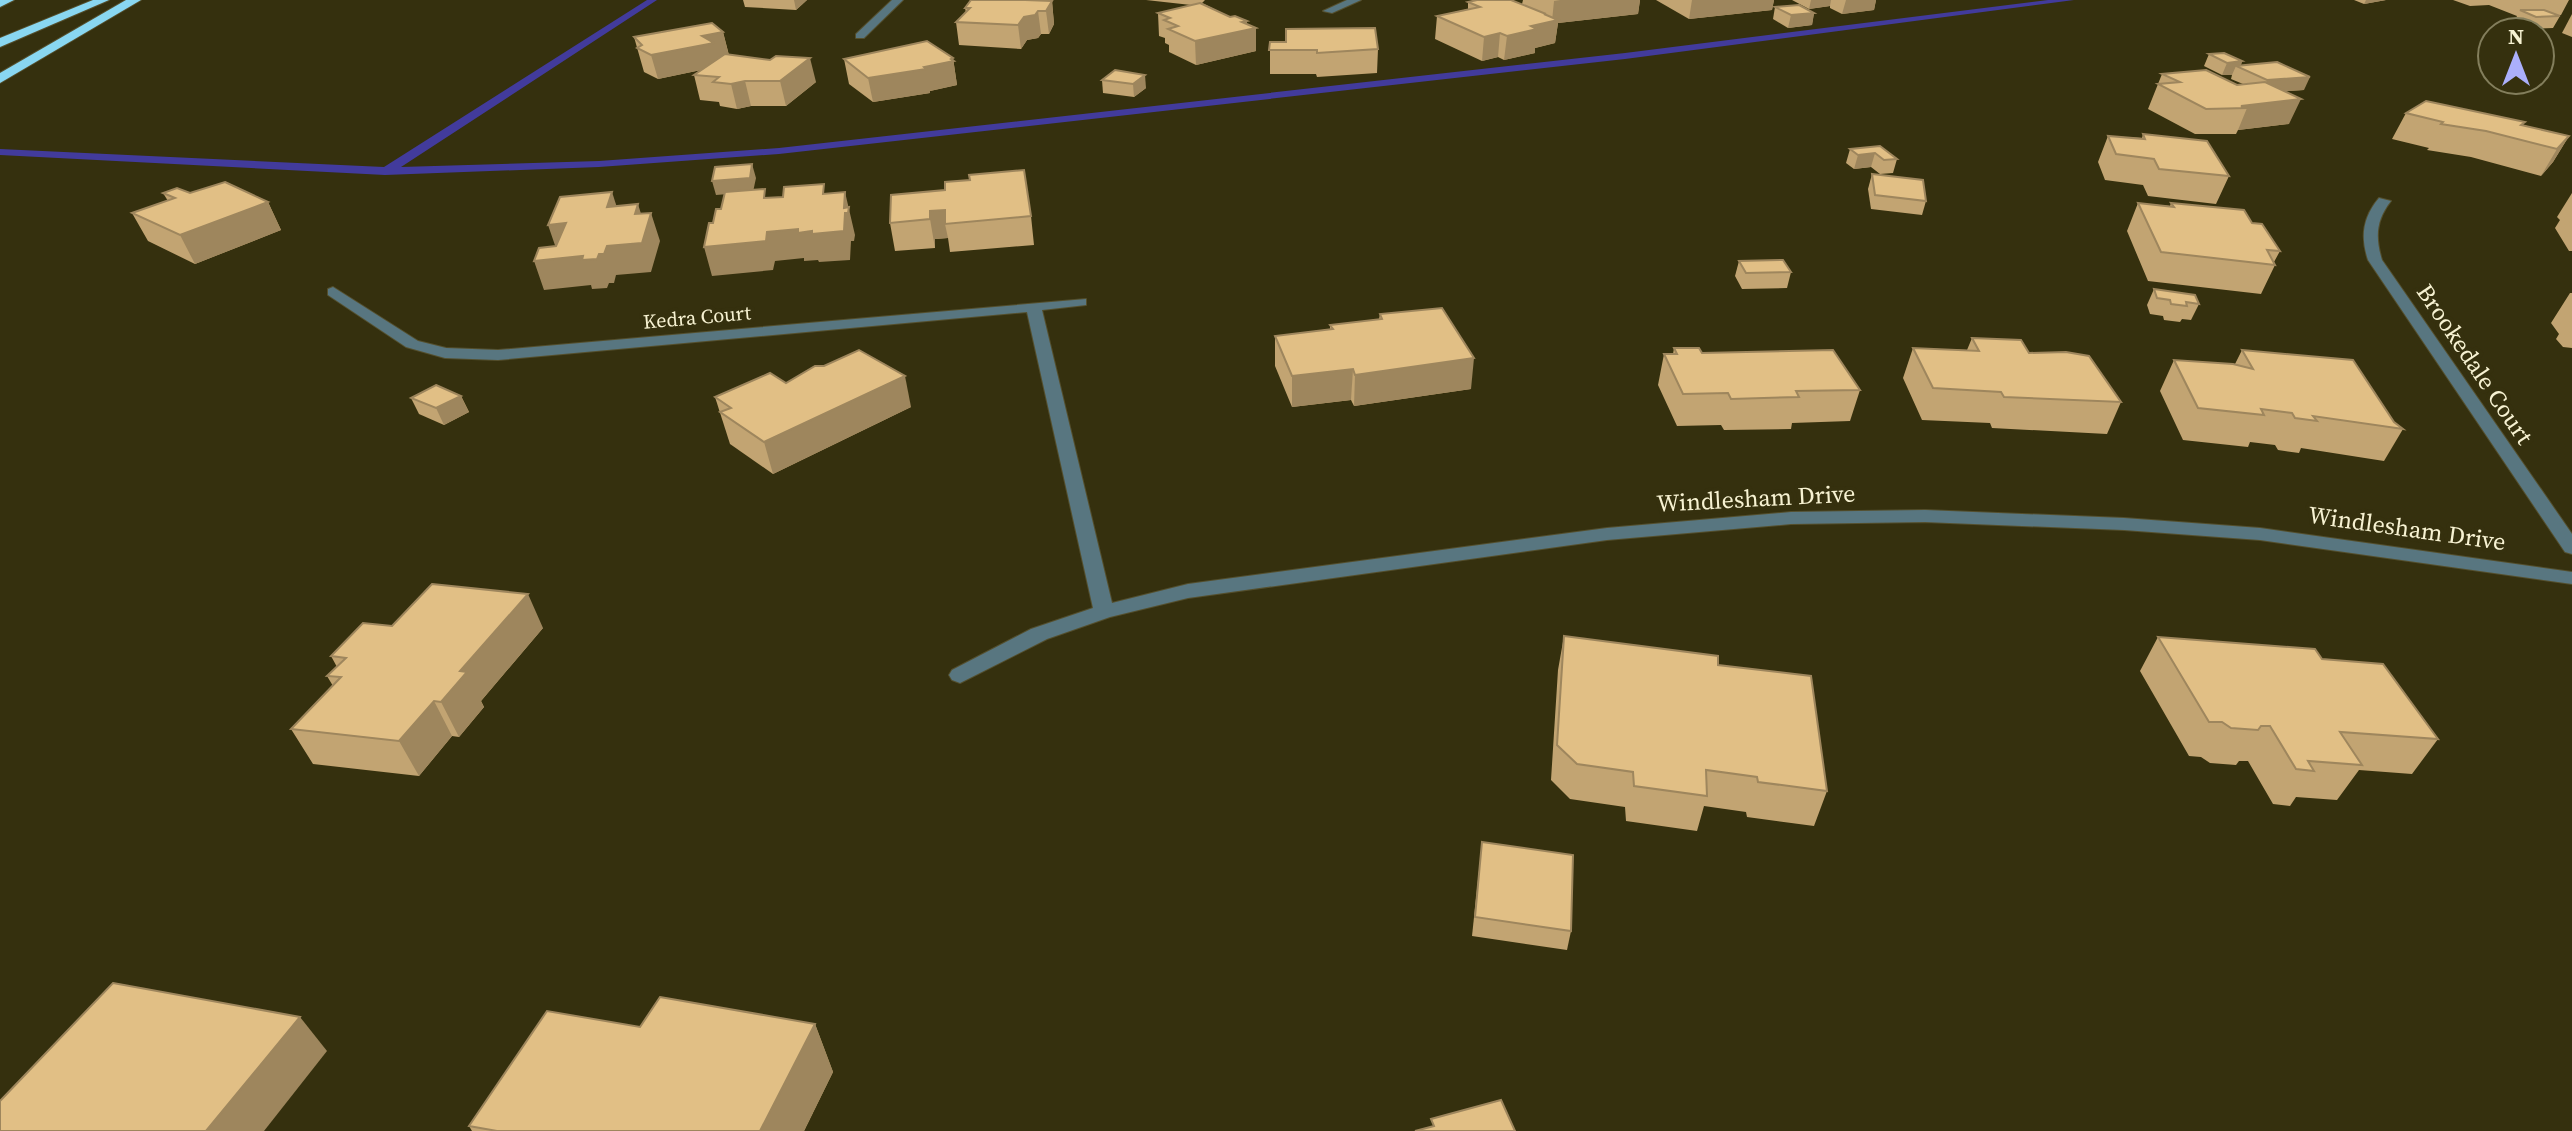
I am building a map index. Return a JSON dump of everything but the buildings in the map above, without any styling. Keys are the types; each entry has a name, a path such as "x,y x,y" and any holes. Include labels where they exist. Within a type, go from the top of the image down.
{"highway":[{"path":"0,3 8,0"},
{"path":"0,43 103,0"},
{"path":"0,79 135,0"}],"street":[{"path":"860,36 898,0"},
{"path":"1328,11 1356,0"},
{"name":"Brookedale Court","path":"2384,201 2377,209 2369,231 2375,260 2572,548"},
{"name":"Kedra Court","path":"333,292 412,344 445,353 498,355 1081,302"},
{"path":"1033,306 1104,612"},
{"name":"Windlesham Drive","path":"960,675 1039,634 1104,612 1188,591 1607,534 1791,518 1925,516 2245,532 2572,578"}],"waterway":[{"path":"388,170 653,0"},
{"path":"0,152 385,171 599,164 779,151 1625,56 2070,0"}]}
